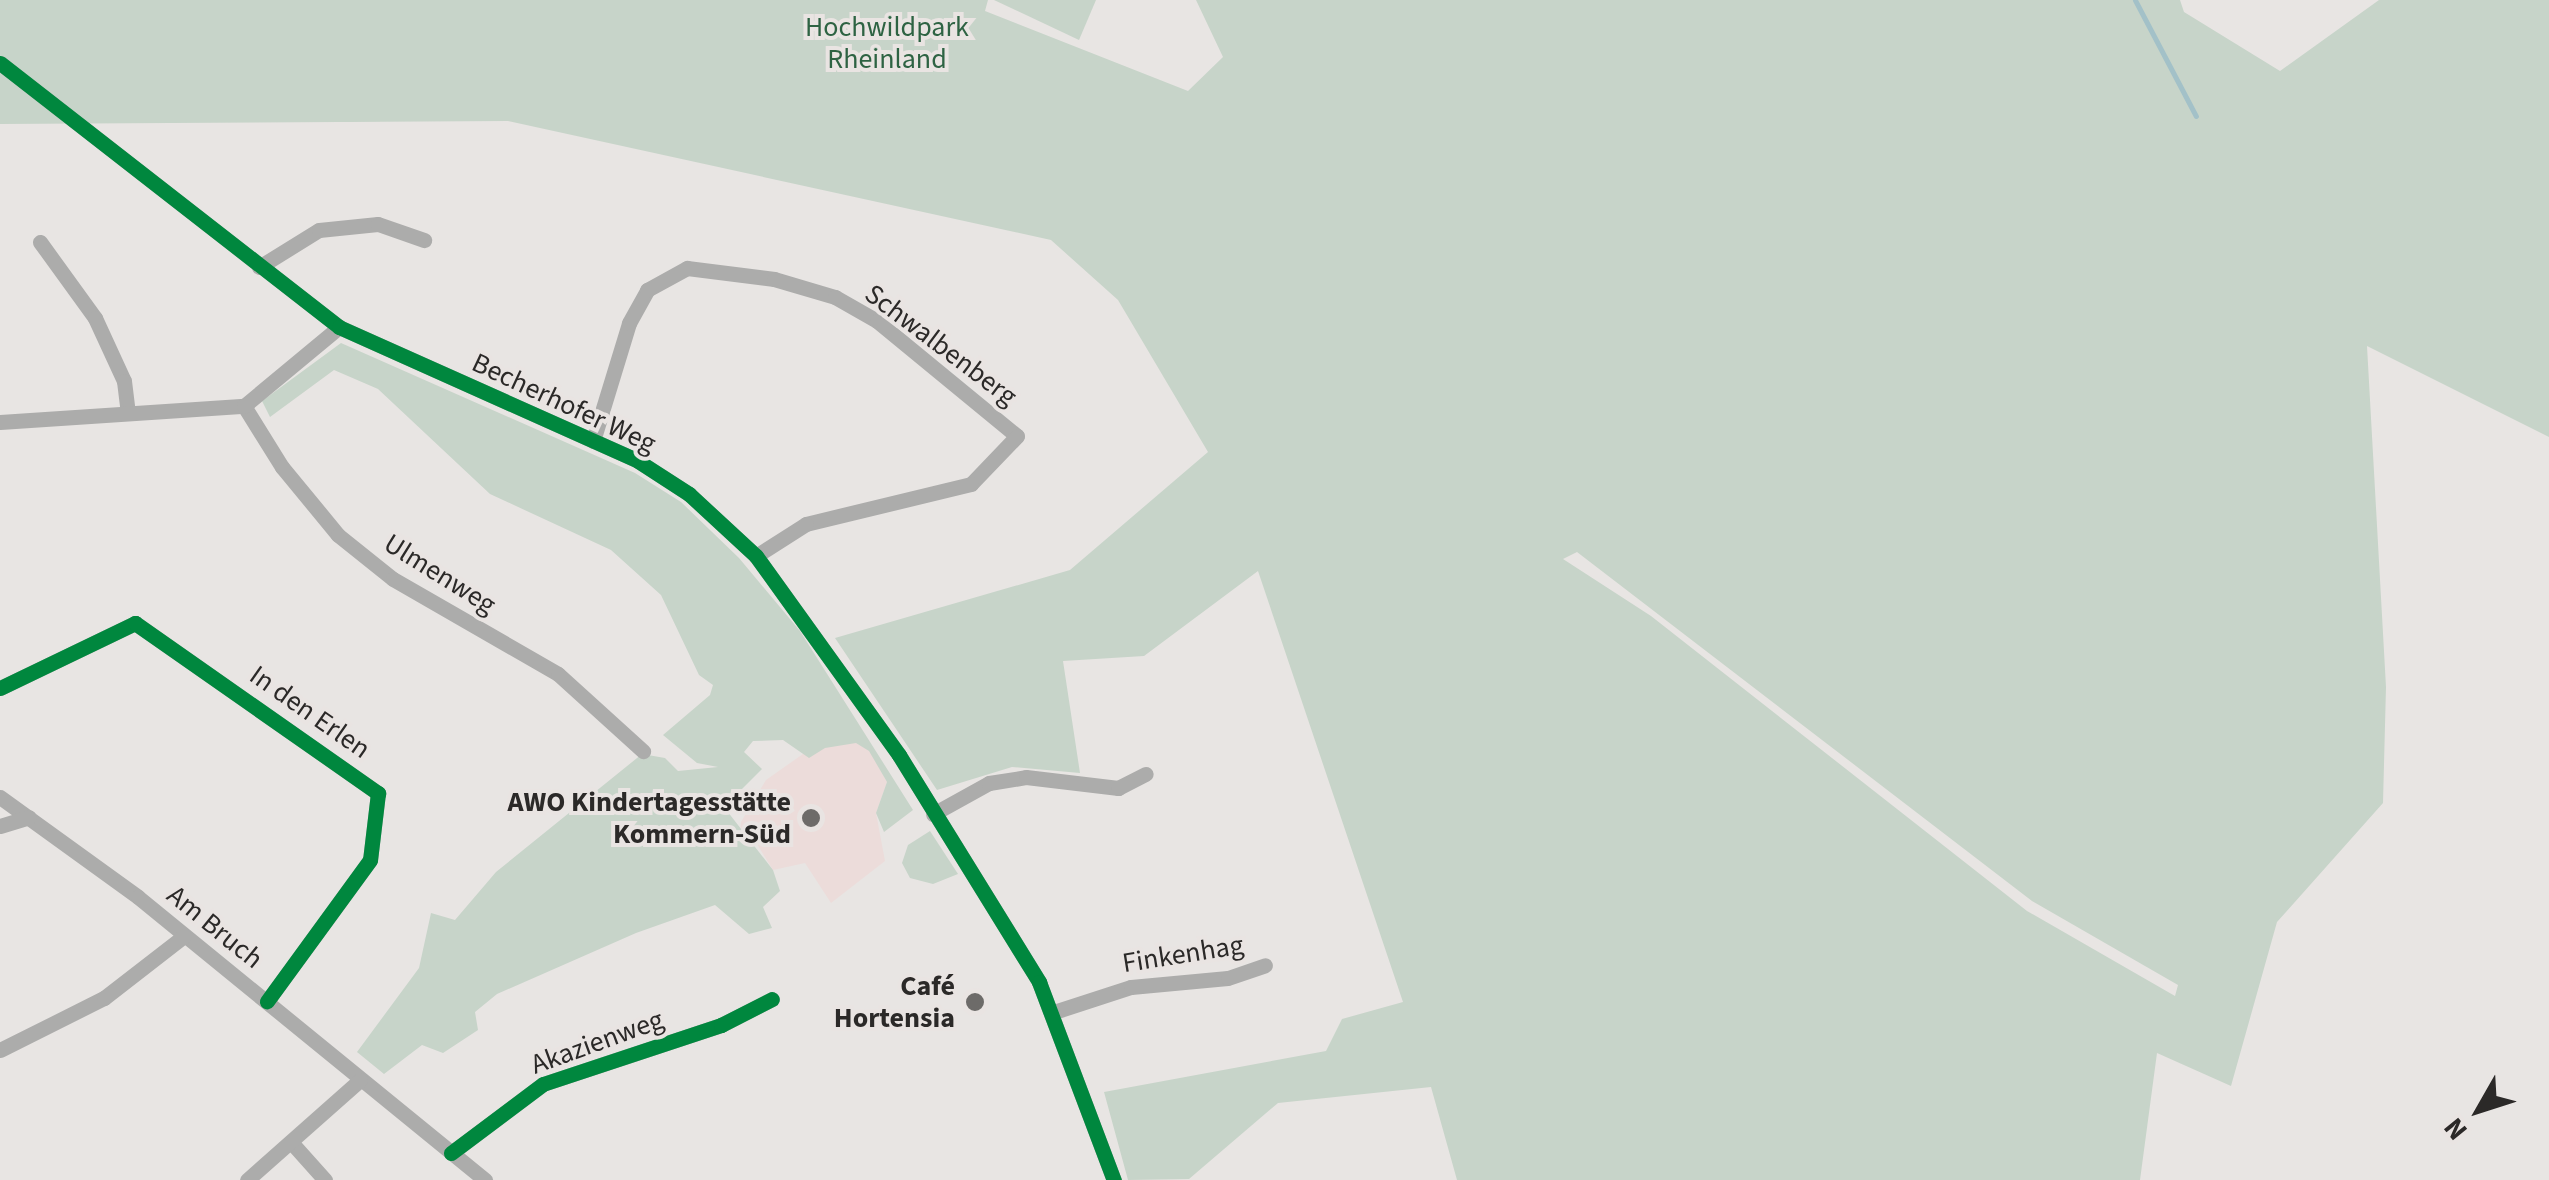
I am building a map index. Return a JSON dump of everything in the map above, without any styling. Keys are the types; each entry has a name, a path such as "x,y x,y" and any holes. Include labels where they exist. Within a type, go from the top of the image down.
{"street":[{"name":"Becherhofer Weg","path":"0,63 73,114 259,267 339,327 593,441 689,494 756,556 813,627 1054,1012 1114,1180"},
{"path":"259,267 319,230 378,224 424,240"},
{"path":"40,242 95,318 124,382 128,412"},
{"name":"Schwalbenberg","path":"593,441 629,323 648,290 687,268 774,279 835,298 877,322 1017,436 971,484 806,524 756,556"},
{"path":"0,422 244,406 339,327"},
{"name":"Ulmenweg","path":"244,406 282,466 338,536 393,579 558,674 643,751"},
{"name":"In den Erlen","path":"0,688 135,623 378,792 370,860 267,1001"},
{"path":"932,814 989,783 1026,778 1118,788 1146,774"},
{"name":"Am Bruch","path":"0,797 267,1001 484,1180"},
{"path":"0,826 29,817"},
{"path":"0,1050 104,998 184,936"},
{"name":"Finkenhag","path":"1054,1012 1131,987 1228,978 1265,965"},
{"name":"Akazienweg","path":"451,1153 543,1084 722,1025 772,999"},
{"path":"247,1180 360,1080"},
{"path":"291,1142 325,1180"}],"shaded area":[{"name":"AWO Kindertagesstätte Kommern-Süd","path":"864,740 887,782 876,813 885,861 831,903 805,863 773,870 752,836 740,831 741,822 766,780 820,742"},
{"path":"2113,1019 2138,1029 2130,1065 2100,1053"}],"green space":[{"name":"Hochwildpark Rheinland","path":"0,0 988,0 985,11 1188,91 1223,57 1196,0 2180,0 2184,12 2280,71 2379,0 2549,0 2549,437 2367,346 2386,687 2383,803 2277,922 2231,1086 2157,1053 2140,1180 1457,1180 1431,1087 1278,1103 1189,1179 1128,1180 1104,1092 1326,1051 1342,1019 1403,1002 1258,571 1144,656 1063,661 1080,773 1012,767 937,790 835,638 1070,570 1208,452 1118,300 1051,240 508,121 0,124","holes":["1577,552 2032,901 2178,985 2175,996 2027,911 1651,616 1563,559"]},
{"path":"994,0 1096,0 1079,40"},
{"path":"341,343 635,473 681,502 739,558 800,631 913,810 884,832 876,813 887,782 869,751 856,743 825,748 809,758 783,740 753,741 744,752 762,769 724,807 773,870 780,891 763,907 772,928 749,934 715,905 636,933 497,994 475,1012 478,1030 443,1053 422,1045 384,1074 357,1052 419,968 431,913 455,920 496,872 642,754 665,758 678,771 718,767 697,763 663,735 710,695 713,685 699,675 661,595 611,550 490,494 378,389 334,370 270,417 262,401"},
{"path":"930,831 958,874 933,884 910,878 902,863 908,845"}],"waterway":[{"path":"2135,0 2196,116"}],"cycle path":[{"path":"0,63 339,327 638,461 689,494 756,556 899,755 1039,982 1114,1180"},
{"path":"0,688 135,623 378,793 370,860 267,1001"},
{"path":"451,1153 543,1084 721,1025 772,999"}],"place":[{"name":"AWO Kindertagesstätte Kommern-Süd","path":"811,818"},
{"name":"Café Hortensia","path":"975,1002"}]}
